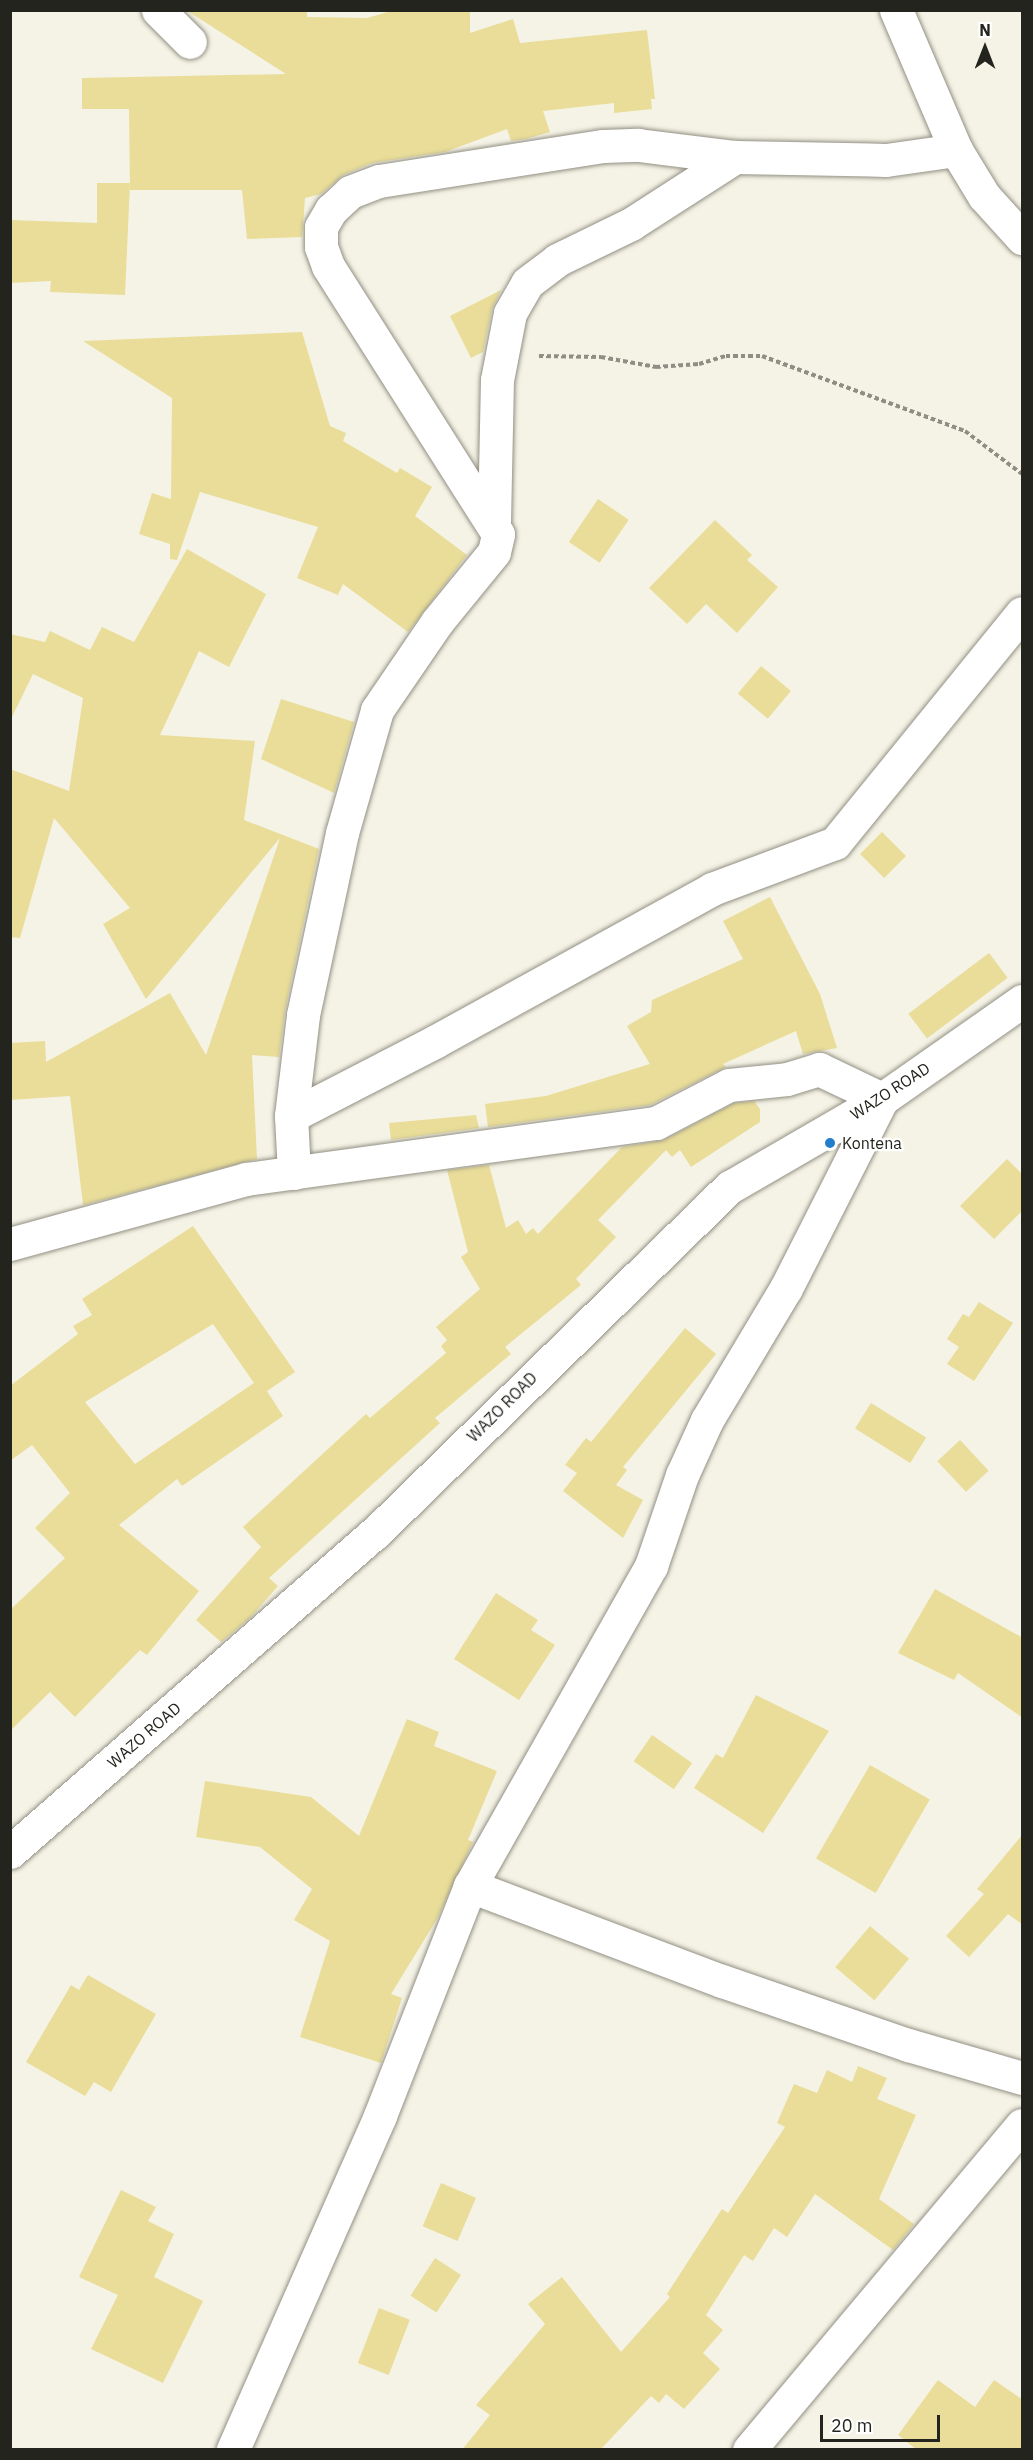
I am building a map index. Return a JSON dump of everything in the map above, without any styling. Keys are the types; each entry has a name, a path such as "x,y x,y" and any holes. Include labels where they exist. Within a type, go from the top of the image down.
{"street":[{"path":"158,10 190,42"},
{"path":"896,10 956,150 984,196 1023,238"},
{"path":"494,522 481,512 328,266 321,247 321,227 331,210 350,192 379,181 509,158 638,145 735,157 886,160 956,150"},
{"path":"294,1173 291,1116 303,1015 322,916 377,710 437,622 494,552 498,534 494,522 498,380 510,313 526,283 557,260 631,224 735,157"},
{"path":"291,1116 446,1036 712,889 835,843 1023,613"},
{"name":"WAZO ROAD","path":"10,1852 375,1533 730,1187 882,1099 1023,1001"},
{"path":"10,1244 246,1179 656,1123 729,1084 787,1079 819,1069 882,1099 786,1288 707,1420 682,1475 651,1566 470,1886 380,2116 233,2450"},
{"path":"470,1886 722,1981 908,2045 1023,2078"},
{"path":"749,2450 1023,2125"}],"path":[{"path":"502,355 601,357 656,367 699,364 726,356 762,356 964,431 1023,474"}],"building":[{"path":"186,10 307,10 307,17 367,18 395,10 470,10 470,33 513,19 520,43 647,30 655,99 651,99 652,109 614,113 614,103 543,111 550,132 511,141 507,129 445,152 372,163 343,175 321,194 305,198 302,237 247,239 242,190 130,190 129,109 82,109 82,78 286,74"},
{"path":"97,183 130,183 125,295 50,292 51,281 10,283 10,220 97,223"},
{"path":"501,290 492,309 483,352 471,358 450,316"},
{"path":"302,332 330,426 346,433 343,441 397,473 400,468 432,487 415,516 467,555 408,632 343,584 338,595 297,578 318,527 200,492 177,560 170,559 170,544 139,534 152,493 171,499 172,398 83,341"},
{"path":"598,499 629,520 600,563 569,542"},
{"path":"715,520 752,555 747,560 778,587 737,633 706,604 687,624 649,588"},
{"path":"187,549 266,594 229,667 199,651 160,735 255,741 244,820 319,849 285,1011 279,1057 252,1055 257,1159 83,1205 70,1096 10,1100 10,1043 45,1041 46,1062 170,993 206,1055 280,838 146,999 103,924 130,908 54,818 20,938 10,937 10,769 69,791 83,698 33,674 10,721 10,634 45,642 50,631 90,650 102,627 134,642"},
{"path":"761,666 791,691 768,719 738,694"},
{"path":"281,699 354,722 334,793 261,759"},
{"path":"882,832 906,856 884,878 860,854"},
{"path":"770,897 820,994 837,1048 803,1054 796,1031 723,1064 726,1067 650,1105 488,1127 485,1104 546,1096 650,1064 627,1026 651,1012 652,1000 743,959 723,921"},
{"path":"989,953 1008,978 927,1039 908,1014"},
{"path":"754,1101 760,1109 760,1122 691,1167 680,1150 672,1157 666,1150 598,1220 616,1237 576,1279 581,1285 505,1347 511,1354 435,1418 440,1423 269,1578 278,1586 250,1618 221,1642 196,1620 261,1547 243,1527 366,1414 370,1418 446,1353 441,1346 447,1340 436,1327 480,1289 461,1257 468,1252 447,1170 489,1165 506,1228 518,1220 526,1234 533,1228 538,1234 622,1147 664,1140 734,1103"},
{"path":"476,1115 479,1128 391,1140 389,1123"},
{"path":"1007,1159 1023,1175 1023,1210 994,1239 960,1206"},
{"path":"193,1226 295,1372 267,1391 283,1416 182,1486 177,1479 119,1525 199,1591 147,1655 140,1650 75,1717 50,1692 10,1731 10,1610 65,1558 35,1528 70,1493 32,1445 10,1461 10,1386 78,1334 73,1326 92,1315 82,1299","holes":["213,1324 254,1383 135,1464 85,1402"]},
{"path":"979,1302 1013,1323 974,1381 947,1364 959,1347 947,1339 963,1314 969,1317"},
{"path":"685,1328 716,1354 623,1467 627,1470 616,1485 643,1500 623,1538 563,1491 577,1473 565,1465 586,1438 591,1442"},
{"path":"871,1403 926,1437 910,1463 855,1428"},
{"path":"960,1440 989,1471 966,1492 937,1461"},
{"path":"935,1589 1023,1638 1023,1718 958,1673 954,1680 898,1653"},
{"path":"496,1593 538,1620 531,1630 555,1645 519,1700 454,1659"},
{"path":"756,1695 829,1731 763,1833 694,1788 716,1754 723,1758"},
{"path":"407,1719 439,1732 434,1746 497,1771 468,1840 473,1842 437,1919 391,1994 402,1998 381,2063 300,2037 330,1941 294,1920 312,1889 260,1847 196,1837 205,1781 311,1797 359,1836"},
{"path":"652,1735 692,1763 674,1789 634,1761"},
{"path":"870,1765 930,1800 876,1893 816,1859"},
{"path":"1023,1834 1023,1925 1008,1914 969,1957 946,1936 984,1894 977,1889"},
{"path":"870,1926 909,1959 874,2000 835,1967"},
{"path":"88,1975 156,2014 111,2092 94,2082 85,2096 26,2062 71,1985 79,1990"},
{"path":"858,2066 887,2078 877,2099 916,2115 879,2199 914,2224 893,2250 815,2194 787,2237 774,2228 753,2261 744,2255 706,2315 723,2330 703,2353 720,2369 684,2409 666,2394 659,2403 651,2396 600,2450 462,2450 490,2415 476,2405 545,2324 528,2304 562,2277 621,2352 670,2297 667,2294 722,2209 728,2213 785,2127 777,2123 794,2084 817,2093 827,2070 852,2082"},
{"path":"441,2183 476,2198 458,2241 423,2226"},
{"path":"121,2190 156,2207 148,2221 174,2234 154,2277 203,2301 163,2383 91,2349 118,2295 79,2277"},
{"path":"435,2258 461,2275 436,2313 410,2296"},
{"path":"379,2308 410,2320 389,2375 358,2363"},
{"path":"938,2380 975,2407 994,2380 1023,2400 1023,2450 917,2450 898,2435"}],"place":[{"name":"Kontena","path":"830,1143"}]}
